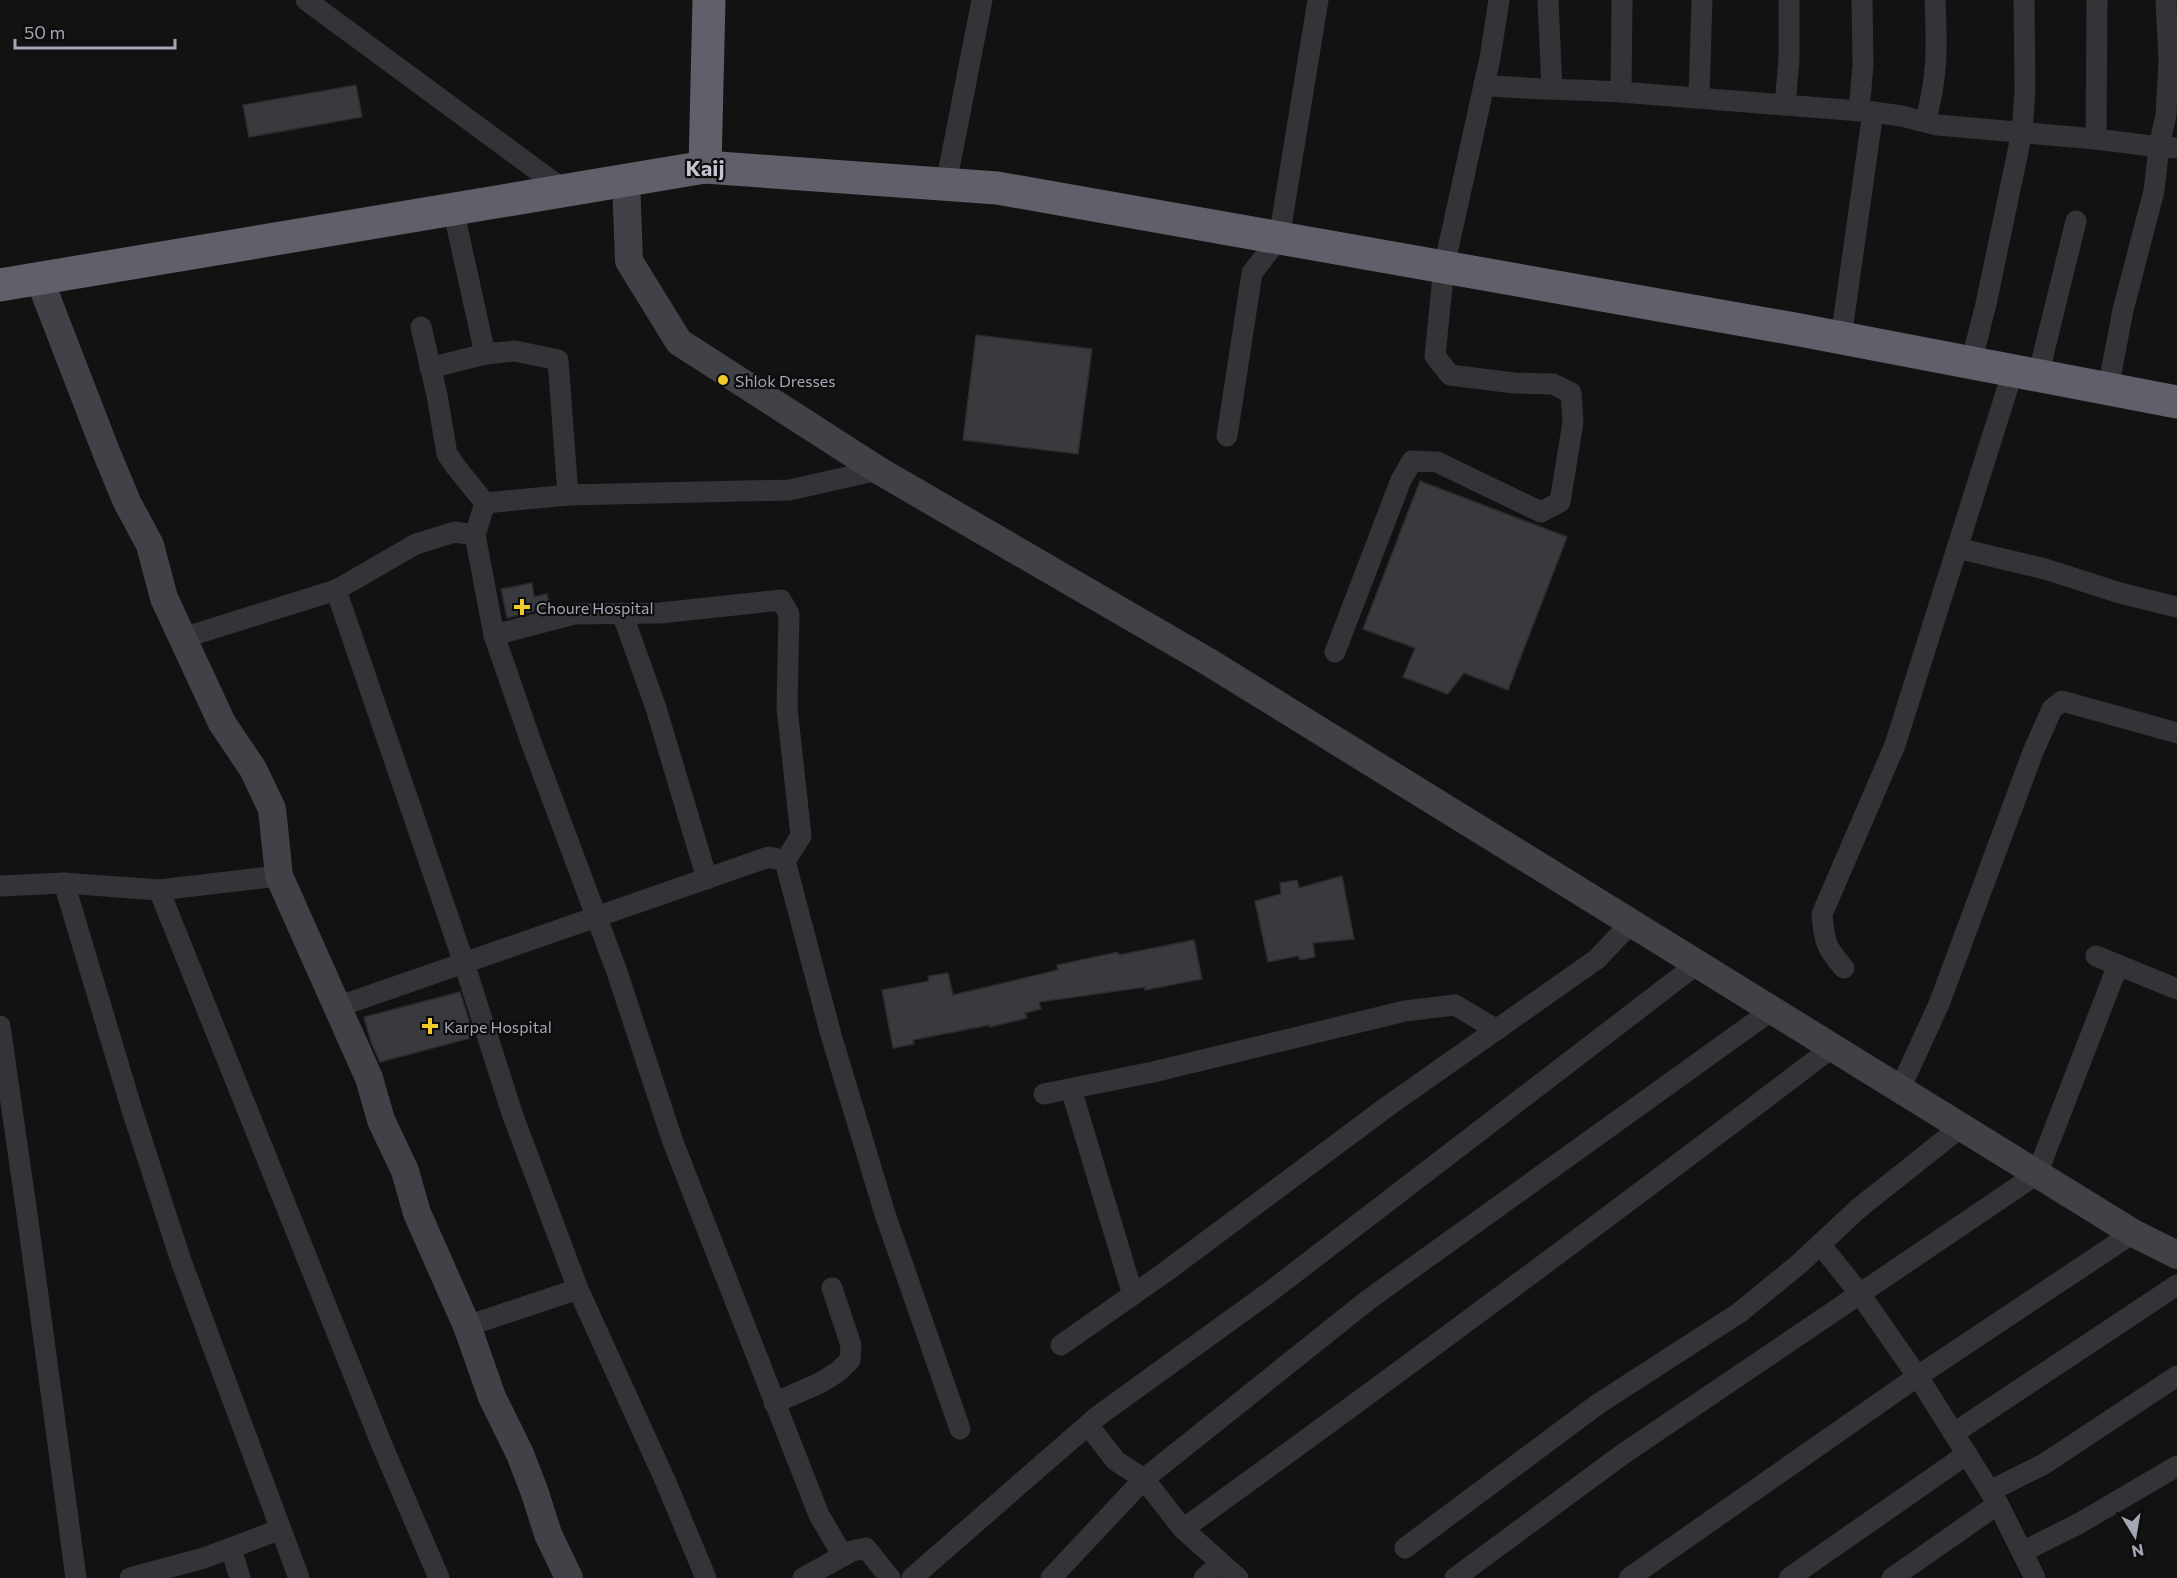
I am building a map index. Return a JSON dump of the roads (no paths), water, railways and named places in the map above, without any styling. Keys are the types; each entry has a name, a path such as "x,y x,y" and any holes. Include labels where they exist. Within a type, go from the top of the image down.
{"highway":[{"path":"705,167 709,0"},
{"path":"0,285 705,167 997,188 1841,338 2177,402"}],"street":[{"path":"306,0 564,190"},
{"path":"946,184 982,0"},
{"path":"1227,436 1252,273 1279,238 1318,0"},
{"path":"1335,652 1401,480 1412,460 1437,462 1541,512 1560,502 1573,422 1571,393 1553,384 1450,375 1435,356 1444,267 1484,85 1499,0"},
{"path":"1548,0 1552,89"},
{"path":"1621,92 1622,0"},
{"path":"1699,98 1702,0"},
{"path":"1785,105 1789,59 1789,0"},
{"path":"1841,338 1866,112 1862,0"},
{"path":"1925,122 1934,94 1938,60 1935,0"},
{"path":"1971,363 1986,304 2022,132 2025,91 2024,0"},
{"path":"2096,139 2097,0"},
{"path":"2108,389 2123,310 2154,191 2168,148 2166,116 2169,60 2166,0"},
{"path":"1484,85 1524,90 1621,92 1866,112 1902,116 1937,125 2096,139 2168,148"},
{"path":"626,180 628,261 679,342 878,470 1207,661 2133,1233 2177,1255"},
{"path":"453,209 485,354"},
{"path":"1844,968 1832,955 1824,939 1822,914 1894,745 1957,548 2026,373 2076,221"},
{"path":"39,278 107,454 127,502 150,545 164,598 222,723 253,769 272,810 279,876 369,1078 381,1120 405,1171 417,1213 467,1326 492,1397 520,1455 548,1534 569,1578"},
{"path":"420,327 447,454 485,503"},
{"path":"430,368 485,354 515,351 558,360 568,495"},
{"path":"485,503 568,495 790,490 878,470"},
{"path":"485,503 475,535 494,634 531,742 616,969 673,1142 819,1515 843,1556"},
{"path":"183,638 336,590 416,544 455,532 475,535"},
{"path":"1957,548 2045,569 2120,593 2177,607"},
{"path":"336,590 464,963 513,1116 578,1288 665,1480 706,1578"},
{"path":"494,634 574,614 660,613 780,600 789,614 787,708 801,836 785,861 831,1035 882,1203 960,1429"},
{"path":"622,613 656,708 707,879"},
{"path":"1900,1089 1939,1004 2029,763 2052,709 2062,701 2177,733"},
{"path":"337,1007 596,915 769,857 785,861"},
{"path":"0,886 63,884 159,890 279,876"},
{"path":"63,884 181,1261 299,1578"},
{"path":"159,890 373,1424 439,1578"},
{"path":"1061,1345 1133,1295 1388,1106 1597,959 1631,923"},
{"path":"2096,956 2177,989"},
{"path":"912,1578 1088,1425 1271,1291 1697,964"},
{"path":"1455,1578 1623,1454 2037,1174 2118,965"},
{"path":"1044,1094 1153,1072 1405,1011 1455,1005 1497,1030"},
{"path":"1051,1578 1144,1479 1368,1300 1772,1010"},
{"path":"0,1026 32,1244 76,1578"},
{"path":"1183,1528 1370,1395 1833,1047"},
{"path":"1071,1089 1133,1295"},
{"path":"1405,1548 1598,1404 1739,1313 1799,1264 1859,1208 1961,1126"},
{"path":"1629,1578 1918,1376 2133,1233"},
{"path":"1820,1244 1860,1294 1918,1376 1994,1498 2035,1578"},
{"path":"1954,1433 2177,1285"},
{"path":"467,1326 578,1288"},
{"path":"774,1403 820,1383 839,1371 850,1360 851,1345 832,1288"},
{"path":"1892,1578 1994,1498 2177,1376"},
{"path":"1088,1425 1116,1461 1144,1479 1183,1528 1238,1578"},
{"path":"1788,1578 1967,1454"},
{"path":"2022,1552 2078,1524 2177,1466"},
{"path":"137,1577 204,1558 281,1529"},
{"path":"231,1548 240,1578"},
{"path":"803,1578 852,1551 866,1548 890,1578"},
{"path":"1204,1578 1221,1563"}],"place":[{"name":"Shlok Dresses","path":"723,380"},
{"name":"Choure Hospital","path":"522,607"},
{"name":"Karpe Hospital","path":"430,1026"}],"district":[{"name":"Kaij","path":"705,167"}]}
